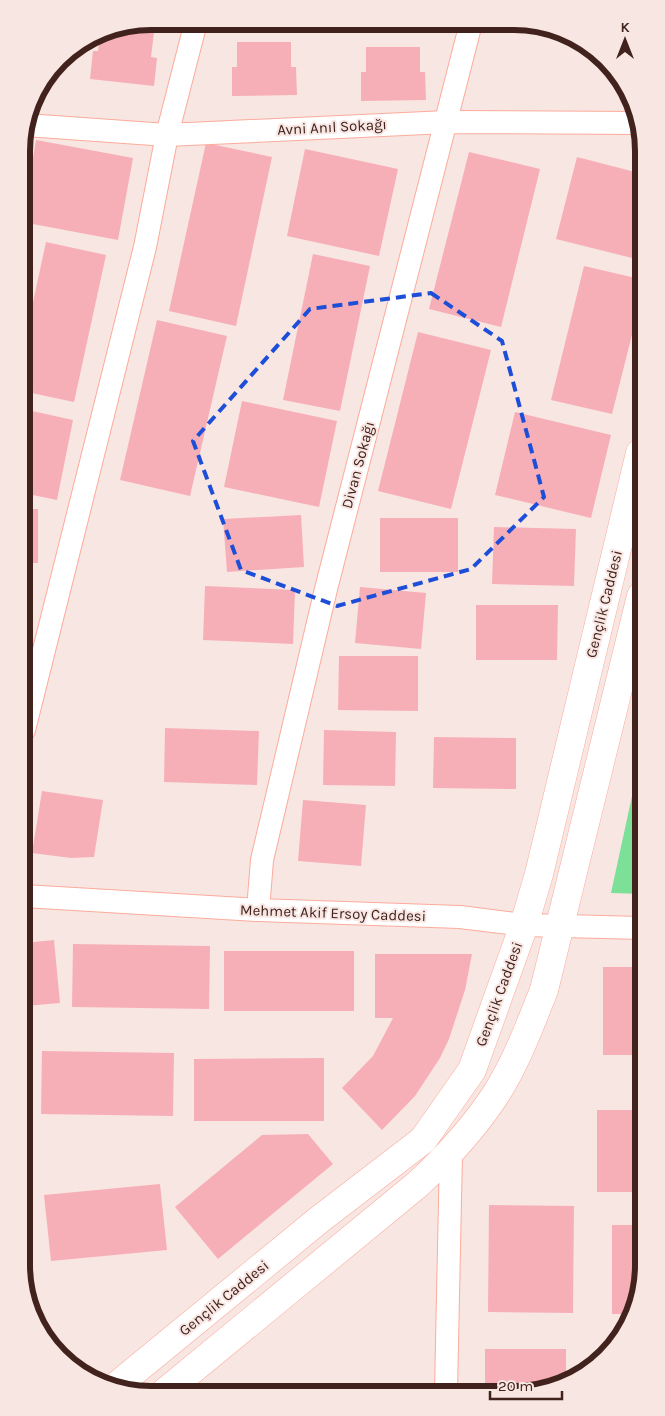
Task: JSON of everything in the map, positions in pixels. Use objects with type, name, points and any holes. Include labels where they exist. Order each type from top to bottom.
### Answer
[{"type":"street","points":[[30,706],[145,247],[167,135],[194,30]]},
{"type":"street","name":"Divan Sokağı","points":[[258,910],[262,860],[326,590],[469,30]]},
{"type":"street","name":"Avni Anıl Sokağı","points":[[33,125],[167,135],[447,122],[632,123]]},
{"type":"street","name":"Gençlik Caddesi","points":[[121,1383],[320,1219],[423,1140],[472,1070],[524,926],[542,864],[635,474]]},
{"type":"street","points":[[172,1386],[418,1184],[451,1153],[496,1094],[526,1035],[544,990],[635,620]]},
{"type":"street","name":"Mehmet Akif Ersoy Caddesi","points":[[30,896],[258,910],[460,918],[524,926],[635,928]]},
{"type":"street","points":[[446,1386],[451,1153]]},
{"type":"highlighted area","points":[[431,293],[502,341],[544,497],[471,569],[337,606],[241,570],[193,441],[310,309]]},
{"type":"green space","points":[[635,782],[635,894],[611,893]]},
{"type":"building","points":[[135,31],[154,32],[151,57],[157,58],[154,86],[90,79],[93,51],[98,51],[99,41],[112,36]]},
{"type":"building","points":[[237,42],[291,42],[291,67],[296,67],[297,95],[232,96],[232,67],[237,67]]},
{"type":"building","points":[[366,47],[420,47],[420,72],[425,72],[426,100],[361,101],[361,72],[366,72]]},
{"type":"building","points":[[36,140],[133,158],[118,240],[30,224],[30,175]]},
{"type":"building","points":[[206,143],[272,157],[236,326],[169,311]]},
{"type":"building","points":[[305,149],[398,169],[379,256],[287,236]]},
{"type":"building","points":[[469,152],[540,169],[501,327],[429,309]]},
{"type":"building","points":[[577,157],[635,172],[635,259],[556,239]]},
{"type":"building","points":[[46,242],[106,255],[74,402],[30,393],[30,316]]},
{"type":"building","points":[[313,254],[370,266],[340,411],[283,400]]},
{"type":"building","points":[[584,266],[635,278],[635,323],[612,414],[551,400]]},
{"type":"building","points":[[157,320],[227,336],[190,496],[120,480]]},
{"type":"building","points":[[418,332],[491,350],[451,509],[378,491]]},
{"type":"building","points":[[242,401],[337,421],[319,507],[224,487]]},
{"type":"building","points":[[30,411],[73,420],[57,500],[30,494]]},
{"type":"building","points":[[515,412],[611,435],[591,518],[495,495]]},
{"type":"building","points":[[30,509],[38,509],[38,563],[30,563]]},
{"type":"building","points":[[301,515],[304,567],[227,572],[223,519]]},
{"type":"building","points":[[380,518],[458,518],[458,572],[380,572]]},
{"type":"building","points":[[494,527],[576,529],[574,586],[492,584]]},
{"type":"building","points":[[205,586],[295,590],[293,644],[203,640]]},
{"type":"building","points":[[360,587],[426,593],[421,649],[355,643]]},
{"type":"building","points":[[476,605],[558,605],[557,660],[476,660]]},
{"type":"building","points":[[339,656],[418,656],[418,711],[338,710]]},
{"type":"building","points":[[165,728],[259,731],[257,785],[164,782]]},
{"type":"building","points":[[324,730],[396,732],[395,786],[323,785]]},
{"type":"building","points":[[434,737],[516,738],[516,789],[433,788]]},
{"type":"building","points":[[42,791],[103,800],[94,857],[71,858],[32,853]]},
{"type":"building","points":[[303,800],[366,805],[361,866],[298,861]]},
{"type":"building","points":[[54,940],[60,1003],[30,1006],[30,942]]},
{"type":"building","points":[[73,944],[210,946],[209,1009],[72,1007]]},
{"type":"building","points":[[224,951],[354,951],[354,1011],[224,1011]]},
{"type":"building","points":[[375,954],[472,954],[465,990],[449,1039],[440,1058],[415,1096],[382,1130],[342,1088],[373,1056],[393,1018],[375,1018]]},
{"type":"building","points":[[603,967],[635,967],[635,1055],[603,1055]]},
{"type":"building","points":[[42,1051],[174,1053],[173,1116],[41,1114]]},
{"type":"building","points":[[324,1058],[324,1121],[194,1121],[194,1059]]},
{"type":"building","points":[[597,1110],[635,1110],[635,1192],[597,1192]]},
{"type":"building","points":[[308,1134],[333,1164],[218,1259],[175,1207],[262,1135]]},
{"type":"building","points":[[160,1184],[167,1250],[51,1261],[44,1195]]},
{"type":"building","points":[[489,1205],[574,1206],[573,1313],[488,1312]]},
{"type":"building","points":[[612,1225],[635,1225],[633,1289],[625,1314],[612,1314]]},
{"type":"building","points":[[30,1242],[33,1273],[30,1273]]},
{"type":"building","points":[[485,1349],[566,1349],[566,1375],[530,1385],[485,1386]]}]
